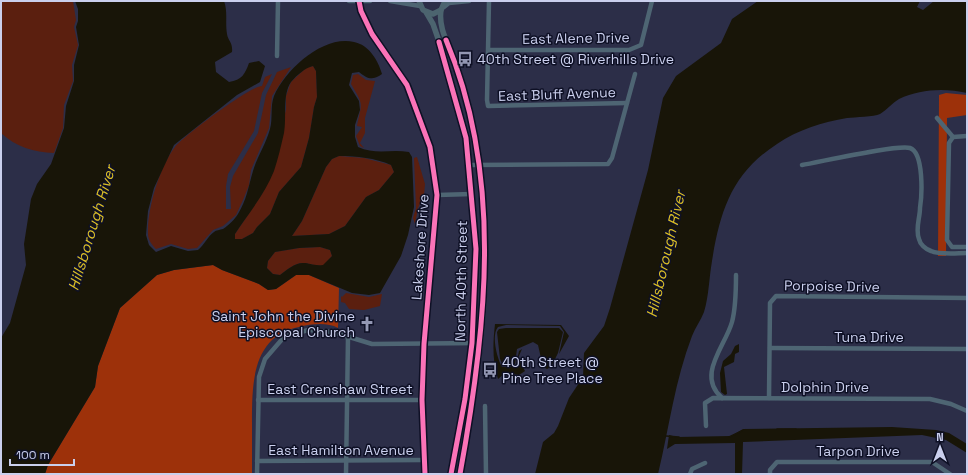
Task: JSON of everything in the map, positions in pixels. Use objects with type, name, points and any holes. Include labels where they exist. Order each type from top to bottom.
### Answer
[{"type":"main road","name":"North 40th Street","points":[[420,3],[433,24],[461,116],[469,165],[476,249],[472,343],[465,399],[451,474]]},
{"type":"main road","name":"North 40th Street","points":[[444,6],[440,25],[456,64],[467,99],[478,165],[485,250],[480,343],[474,398],[460,474]]},
{"type":"main road","points":[[426,12],[433,14],[444,6]]},
{"type":"main road","points":[[476,249],[485,250]]},
{"type":"street","points":[[277,56],[278,1]]},
{"type":"street","points":[[349,1],[370,1]]},
{"type":"street","name":"Lakeshore Drive","points":[[358,1],[360,11],[372,34],[407,85],[430,147],[437,194],[424,344],[422,400],[425,474]]},
{"type":"street","points":[[390,1],[420,3]]},
{"type":"street","points":[[444,6],[449,3],[469,1]]},
{"type":"street","points":[[489,1],[489,50]]},
{"type":"street","name":"East Alene Drive","points":[[489,50],[629,50],[637,48],[641,45],[652,1]]},
{"type":"street","name":"East Bluff Avenue","points":[[489,50],[488,106],[627,103]]},
{"type":"street","points":[[469,165],[608,164],[612,158],[635,74]]},
{"type":"street","points":[[937,118],[953,137]]},
{"type":"street","points":[[953,137],[967,136]]},
{"type":"street","points":[[953,137],[949,143],[947,240],[952,247],[967,247]]},
{"type":"street","points":[[802,165],[876,151],[910,148],[917,153],[920,161],[921,208],[918,231],[920,243],[924,248],[932,252],[967,253]]},
{"type":"street","points":[[437,194],[472,194]]},
{"type":"street","points":[[722,398],[712,387],[711,379],[717,354],[728,334],[733,320],[736,275]]},
{"type":"street","name":"Porpoise Drive","points":[[769,398],[770,303],[776,296],[967,298]]},
{"type":"street","points":[[257,474],[259,377],[265,359],[284,337],[308,330],[333,332],[372,344],[480,343]]},
{"type":"street","points":[[346,474],[348,337]]},
{"type":"street","name":"Tuna Drive","points":[[770,348],[967,349]]},
{"type":"street","name":"Dolphin Drive","points":[[706,426],[705,403],[708,400],[722,398],[930,399],[951,404],[967,411]]},
{"type":"street","name":"East Crenshaw Street","points":[[258,400],[422,400]]},
{"type":"street","points":[[485,406],[486,474]]},
{"type":"street","name":"East Hamilton Avenue","points":[[257,461],[424,460]]},
{"type":"street","name":"Tarpon Drive","points":[[770,474],[770,470],[777,462],[932,462],[950,474]]},
{"type":"street","points":[[690,474],[692,469],[705,464]]},
{"type":"shaded area","points":[[1,1],[73,1],[76,20],[74,27],[78,45],[72,65],[73,81],[64,105],[63,128],[54,153],[26,148],[13,142],[1,133]]},
{"type":"shaded area","points":[[313,66],[316,71],[317,97],[309,138],[301,167],[279,192],[270,214],[253,233],[242,239],[235,239],[235,234],[262,194],[273,172],[286,109],[286,96],[291,82],[306,68]]},
{"type":"shaded area","points":[[291,67],[272,96],[269,128],[251,170],[249,185],[236,215],[223,226],[213,230],[197,248],[188,249],[171,244],[156,249],[150,242],[148,236],[148,224],[152,200],[169,155],[181,141],[203,123],[232,102],[255,88],[262,86],[265,77],[272,74],[262,93],[254,131],[228,174],[226,186],[226,209],[231,209],[230,187],[233,176],[258,133],[266,95],[277,72]]},
{"type":"shaded area","points":[[358,74],[366,80],[375,81],[365,118],[365,133],[360,143],[364,148],[360,146],[356,136],[362,127],[357,126],[361,104],[351,84],[353,75]]},
{"type":"shaded area","points":[[946,93],[967,95],[967,115],[947,118],[946,256],[938,256],[939,95]]},
{"type":"shaded area","points":[[339,156],[364,158],[391,165],[394,172],[379,190],[366,197],[345,226],[329,234],[292,236],[302,221],[326,167],[332,159]]},
{"type":"shaded area","points":[[417,157],[425,184],[424,195],[418,208],[415,224],[413,218],[416,208],[414,158]]},
{"type":"shaded area","points":[[320,247],[330,250],[332,256],[323,266],[300,263],[291,267],[280,275],[273,274],[267,268],[268,261],[275,252],[299,248]]},
{"type":"shaded area","points":[[213,265],[259,284],[268,290],[276,289],[296,275],[309,275],[339,288],[338,328],[324,324],[299,327],[283,332],[272,340],[263,351],[254,378],[252,407],[252,474],[45,474],[48,465],[95,387],[98,366],[120,308],[157,275],[174,270]]},
{"type":"shaded area","points":[[346,293],[369,297],[382,294],[380,306],[364,310],[349,309],[345,303],[341,302],[341,296],[342,297]]},
{"type":"water","name":"Hillsborough River","points":[[75,1],[224,1],[226,9],[227,34],[232,46],[232,52],[215,62],[216,72],[229,82],[240,78],[249,63],[259,61],[265,66],[260,82],[237,95],[174,145],[154,188],[148,211],[146,235],[149,245],[156,252],[171,246],[188,251],[198,250],[212,234],[223,229],[233,220],[238,214],[243,203],[255,166],[268,135],[271,125],[273,100],[280,86],[296,65],[307,56],[318,49],[342,41],[354,42],[364,46],[372,54],[382,74],[375,78],[370,78],[359,72],[352,73],[349,85],[359,101],[360,110],[355,125],[355,137],[358,147],[371,151],[409,152],[412,157],[414,207],[408,235],[401,256],[380,293],[369,295],[352,293],[309,275],[296,275],[276,289],[268,290],[259,284],[213,265],[174,270],[157,275],[120,308],[98,366],[95,387],[48,465],[45,474],[1,474],[1,338],[10,323],[26,265],[24,244],[31,199],[37,184],[51,164],[64,128],[66,106],[74,81],[74,65],[79,45],[76,27],[78,21],[78,9]],"holes":[[[313,66],[316,71],[317,97],[309,138],[301,167],[279,192],[270,214],[253,233],[242,239],[235,239],[235,234],[261,196],[274,171],[284,133],[288,87],[298,74]],[[339,156],[372,159],[391,165],[394,172],[379,190],[366,197],[345,226],[329,234],[292,236],[302,221],[326,167],[332,159]],[[320,247],[330,250],[332,256],[323,265],[300,263],[291,267],[280,275],[273,274],[267,268],[268,261],[275,252],[299,248]]]},
{"type":"water","name":"Hillsborough River","points":[[758,1],[920,1],[917,7],[923,10],[934,1],[967,1],[967,93],[950,90],[933,90],[915,93],[899,99],[880,114],[847,118],[820,124],[802,131],[785,139],[762,155],[749,167],[739,181],[724,210],[715,243],[706,306],[692,336],[681,370],[658,474],[535,474],[543,442],[554,433],[569,398],[583,377],[584,353],[604,326],[648,170],[663,98],[676,76],[721,43],[732,19]]},
{"type":"water","points":[[495,324],[561,325],[569,336],[559,354],[564,332],[560,326],[506,325],[498,327],[495,335],[495,341],[498,358],[502,367],[511,367],[516,365],[519,351],[522,349],[518,358],[525,371],[519,375],[505,373],[498,379],[494,352]]},
{"type":"water","points":[[559,328],[563,332],[558,353],[551,367],[547,369],[543,367],[538,345],[533,342],[517,349],[515,364],[503,365],[500,359],[497,332],[499,329]]},
{"type":"water","points":[[739,344],[739,352],[735,354],[734,362],[724,367],[727,394],[725,395],[721,392],[720,373],[723,361],[731,354],[735,346]]},
{"type":"water","points":[[892,427],[936,430],[949,433],[967,444],[967,453],[946,440],[922,435],[743,442],[742,474],[735,474],[735,443],[675,444],[667,449],[669,435],[677,437],[731,436],[743,429]]},
{"type":"waterway","points":[[777,429],[796,429]]},
{"type":"waterway","points":[[729,437],[742,431]]},
{"type":"waterway","points":[[666,436],[679,437]]},
{"type":"cycle path","points":[[359,1],[361,11],[372,34],[407,85],[430,147],[437,195],[424,344],[422,400],[425,474]]},
{"type":"cycle path","points":[[446,40],[464,92],[476,146],[483,200],[484,255],[482,310],[477,366],[460,474]]},
{"type":"cycle path","points":[[439,42],[466,138],[476,249],[472,343],[465,399],[451,474]]},
{"type":"place","name":"40th Street @ Riverhills Drive","points":[[465,59]]},
{"type":"place","name":"Saint John the Divine Episcopal Church","points":[[367,324]]},
{"type":"place","name":"40th Street @ Pine Tree Place","points":[[490,370]]}]
